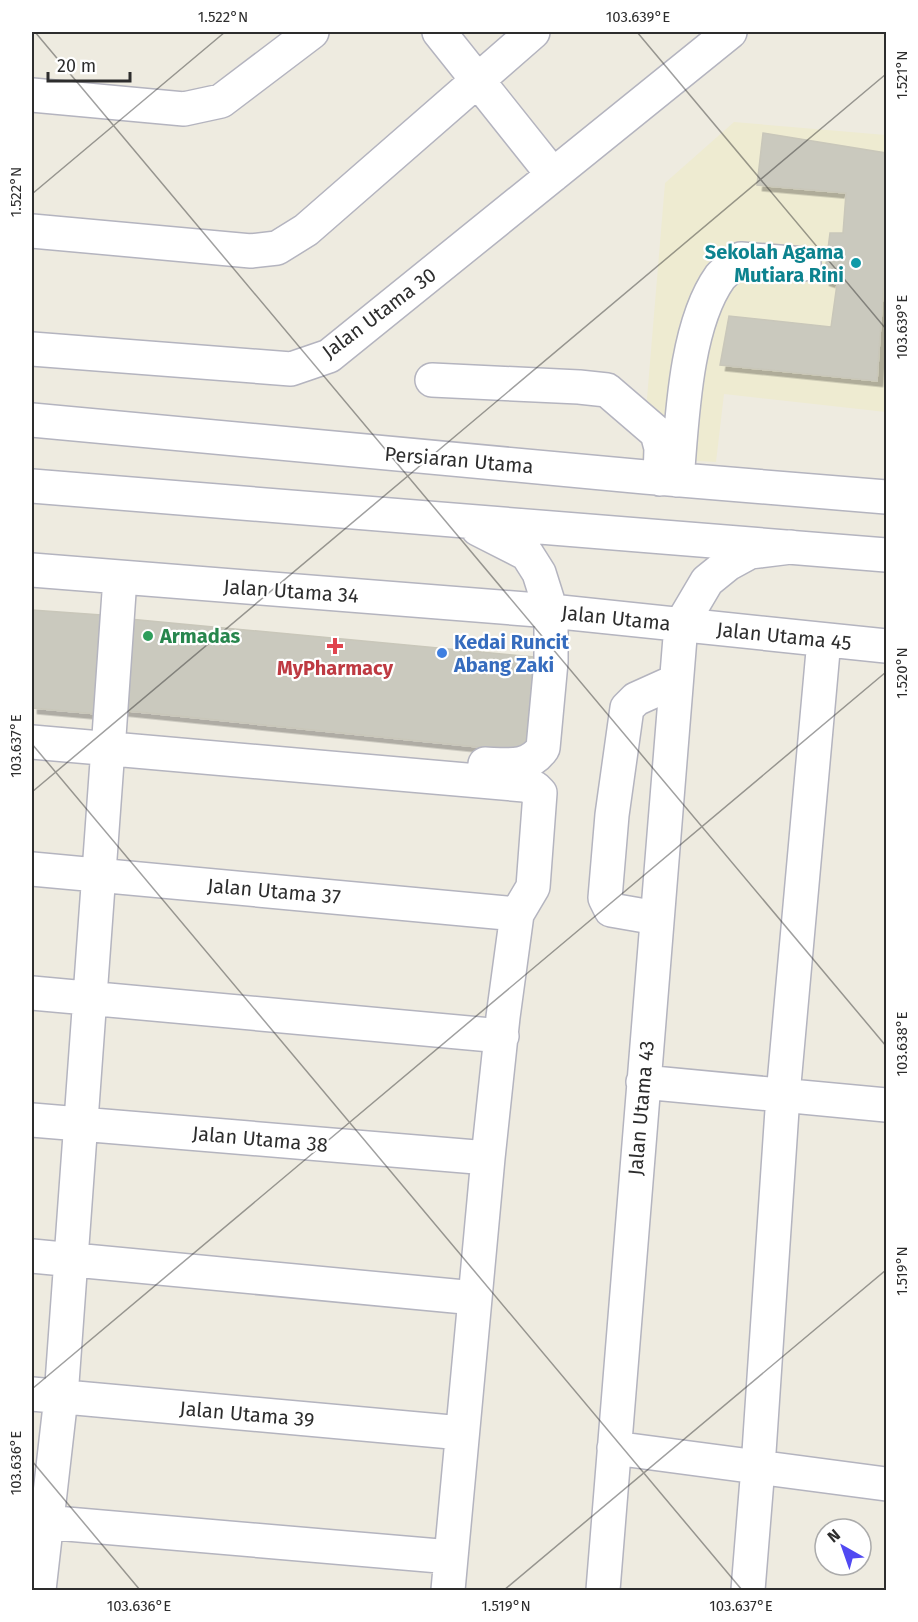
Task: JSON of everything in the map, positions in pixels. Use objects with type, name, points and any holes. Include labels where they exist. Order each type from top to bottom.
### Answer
[{"type":"street","points":[[32,94],[184,109],[221,101],[312,32]]},
{"type":"street","points":[[439,32],[553,175]]},
{"type":"street","points":[[32,231],[251,251],[277,248],[306,230],[533,32]]},
{"type":"street","name":"Jalan Utama 30","points":[[32,349],[291,369],[329,356],[730,32]]},
{"type":"street","points":[[668,479],[698,324],[708,298],[722,275],[741,259],[804,264]]},
{"type":"street","points":[[432,380],[607,390],[657,433],[668,479]]},
{"type":"street","name":"Persiaran Utama","points":[[32,420],[886,497]]},
{"type":"street","points":[[32,486],[886,555]]},
{"type":"street","points":[[32,742],[108,742],[511,766],[526,764],[536,758],[543,748],[551,662],[551,612],[539,573],[527,554],[460,521]]},
{"type":"street","points":[[681,625],[707,581],[728,564],[750,552],[791,547]]},
{"type":"street","name":"Jalan Utama 34","points":[[32,570],[551,612]]},
{"type":"street","points":[[39,1590],[39,1521],[46,1395],[70,1260],[120,578]]},
{"type":"street","name":"Jalan Utama","points":[[551,612],[681,625]]},
{"type":"street","name":"Jalan Utama 45","points":[[681,625],[886,646]]},
{"type":"street","name":"Jalan Utama 43","points":[[603,1590],[681,625]]},
{"type":"street","points":[[748,1590],[783,1095],[824,640]]},
{"type":"street","points":[[657,918],[611,910],[605,898],[612,815],[627,708],[636,699],[676,681]]},
{"type":"street","points":[[32,729],[108,742],[525,785],[535,788],[540,793],[533,887],[517,914],[502,1036],[488,1158],[448,1590]]},
{"type":"street","name":"Jalan Utama 37","points":[[32,869],[517,914]]},
{"type":"street","points":[[32,993],[502,1036]]},
{"type":"street","points":[[643,1082],[886,1105]]},
{"type":"street","name":"Jalan Utama 38","points":[[32,1120],[488,1158]]},
{"type":"street","points":[[32,1256],[475,1298]]},
{"type":"street","name":"Jalan Utama 39","points":[[46,1395],[462,1433]]},
{"type":"street","points":[[614,1448],[886,1484]]},
{"type":"street","points":[[39,1521],[451,1557]]},
{"type":"shaded area","points":[[734,122],[886,135],[886,412],[724,394],[716,462],[642,458],[665,183]]},
{"type":"building","name":"Sekolah Agama Mutiara Rini","points":[[763,133],[886,153],[886,246],[877,381],[720,365],[729,316],[831,327],[837,284],[824,280],[830,233],[843,233],[846,193],[757,185]]},
{"type":"building","points":[[32,610],[101,615],[97,714],[32,708]]},
{"type":"building","points":[[129,619],[534,657],[527,752],[119,710]]},
{"type":"place","name":"Sekolah Agama Mutiara Rini","points":[[856,263]]},
{"type":"place","name":"Armadas","points":[[148,636]]},
{"type":"place","name":"MyPharmacy","points":[[335,646]]},
{"type":"place","name":"Kedai Runcit Abang Zaki","points":[[442,653]]}]
